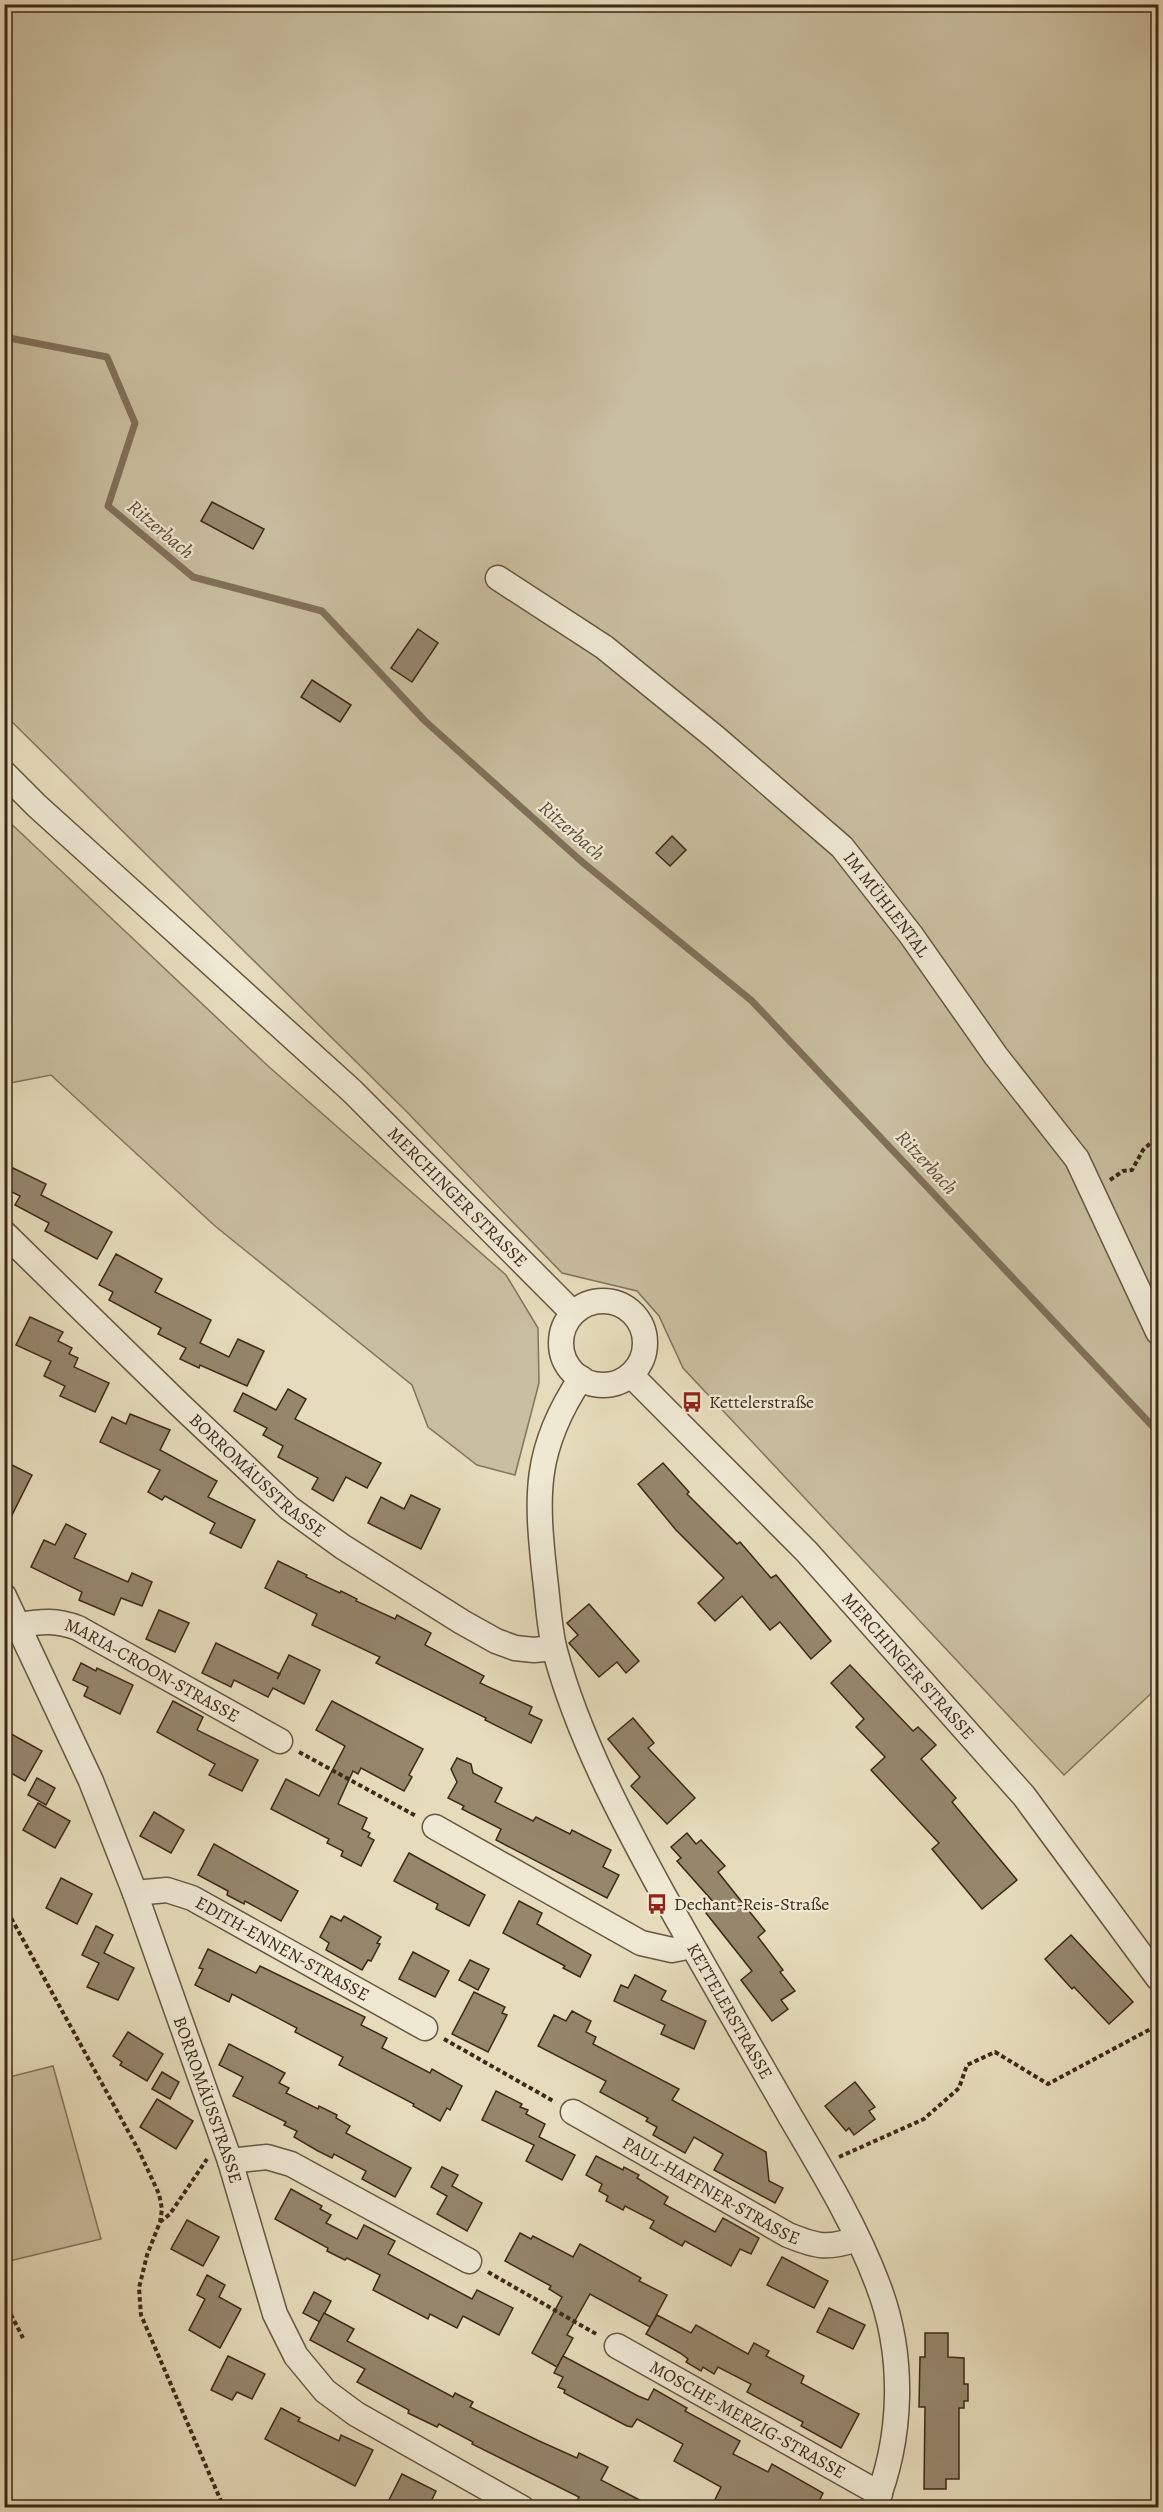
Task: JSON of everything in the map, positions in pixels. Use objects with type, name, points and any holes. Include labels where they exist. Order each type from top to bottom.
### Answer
[{"type":"street","name":"IM MÜHLENTAL","points":[[498,578],[604,647],[716,738],[842,847],[911,935],[996,1056],[1077,1159],[1158,1332]]},
{"type":"street","name":"MERCHINGER STRASSE","points":[[4,773],[37,806],[341,1082],[573,1313]]},
{"type":"street","name":"BORROMÄUSSTRASSE","points":[[4,1233],[180,1406],[289,1508],[344,1547],[496,1641],[515,1648],[534,1650],[554,1648]]},
{"type":"street","points":[[597,1301],[611,1301],[624,1305],[634,1314],[642,1325],[645,1352],[640,1365],[631,1375],[619,1382],[606,1385],[593,1384],[580,1378],[571,1370],[564,1359],[561,1335],[573,1313],[584,1305],[597,1301]]},
{"type":"street","name":"MERCHINGER STRASSE","points":[[631,1375],[807,1552],[1024,1796],[1158,1978]]},
{"type":"street","name":"KETTELERSTRASSE","points":[[580,1378],[557,1417],[545,1452],[540,1478],[538,1518],[554,1648],[570,1697],[602,1779],[692,1946],[819,2166],[879,2286],[896,2367],[896,2421],[890,2458],[877,2501]]},
{"type":"street","name":"BORROMÄUSSTRASSE","points":[[4,1596],[20,1625],[91,1781],[135,1893],[227,2153],[275,2314],[296,2356],[325,2391],[356,2414],[522,2508]]},
{"type":"street","name":"MARIA-CROON-STRASSE","points":[[20,1625],[41,1621],[60,1621],[78,1628],[280,1741]]},
{"type":"street","points":[[435,1827],[641,1943],[672,1950],[692,1946]]},
{"type":"street","name":"EDITH-ENNEN-STRASSE","points":[[135,1893],[167,1890],[192,1898],[425,2028]]},
{"type":"street","name":"PAUL-HAFFNER-STRASSE","points":[[573,2112],[788,2235],[811,2244],[834,2247],[857,2239]]},
{"type":"street","points":[[227,2153],[267,2157],[291,2164],[469,2260]]},
{"type":"street","name":"MOSCHE-MERZIG-STRASSE","points":[[617,2346],[877,2501]]},
{"type":"path","points":[[1093,1194],[1123,1171],[1132,1170],[1143,1150],[1158,1136]]},
{"type":"path","points":[[280,1741],[435,1827]]},
{"type":"path","points":[[4,1905],[139,2151],[159,2194],[162,2209],[160,2222],[147,2255],[139,2288],[141,2315],[224,2508]]},
{"type":"path","points":[[819,2166],[924,2119],[959,2088],[967,2065],[995,2052],[1047,2084],[1158,2025]]},
{"type":"path","points":[[425,2028],[573,2112]]},
{"type":"path","points":[[160,2222],[170,2214],[208,2158],[227,2153]]},
{"type":"path","points":[[469,2260],[617,2346]]},
{"type":"path","points":[[4,2301],[23,2338]]},
{"type":"shaded area","points":[[4,5],[1158,5],[1158,1687],[1064,1775],[683,1368],[659,1316],[637,1291],[562,1273],[407,1112],[5,715]]},
{"type":"shaded area","points":[[5,818],[268,1066],[506,1275],[538,1328],[539,1383],[515,1475],[477,1465],[428,1427],[412,1385],[215,1226],[51,1075],[5,1084]]},
{"type":"shaded area","points":[[53,2066],[101,2239],[5,2262],[5,2078]]},
{"type":"building","points":[[212,502],[264,529],[253,549],[201,521]]},
{"type":"building","points":[[418,629],[438,643],[412,682],[391,668]]},
{"type":"building","points":[[312,680],[351,705],[340,722],[301,697]]},
{"type":"building","points":[[672,836],[686,850],[670,866],[656,853]]},
{"type":"building","points":[[13,1168],[46,1184],[41,1195],[112,1232],[97,1259],[45,1231],[49,1223],[15,1205],[20,1196],[4,1188]]},
{"type":"building","points":[[116,1254],[162,1279],[155,1292],[211,1320],[200,1343],[229,1357],[238,1339],[264,1351],[247,1386],[200,1365],[199,1368],[180,1359],[186,1348],[158,1334],[161,1328],[109,1300],[113,1292],[99,1285]]},
{"type":"building","points":[[30,1317],[63,1332],[58,1341],[72,1348],[69,1354],[78,1358],[74,1367],[109,1383],[95,1412],[60,1396],[65,1386],[44,1376],[51,1361],[16,1345]]},
{"type":"building","points":[[288,1389],[306,1399],[295,1419],[381,1463],[367,1488],[346,1477],[333,1501],[312,1489],[318,1478],[278,1457],[283,1446],[263,1435],[267,1428],[234,1411],[243,1393],[276,1410]]},
{"type":"building","points":[[130,1414],[170,1430],[160,1450],[217,1481],[208,1497],[255,1520],[241,1548],[210,1533],[215,1523],[165,1496],[162,1500],[148,1492],[160,1470],[100,1442],[112,1417],[126,1424]]},
{"type":"building","points":[[4,1461],[32,1475],[4,1531]]},
{"type":"building","points":[[663,1463],[689,1492],[687,1494],[737,1544],[740,1542],[771,1578],[776,1575],[831,1641],[811,1659],[780,1622],[770,1630],[742,1596],[715,1621],[698,1603],[724,1578],[676,1530],[638,1484]]},
{"type":"building","points":[[411,1495],[440,1509],[421,1549],[368,1523],[381,1497],[404,1509]]},
{"type":"building","points":[[66,1524],[86,1534],[74,1558],[128,1582],[132,1573],[152,1582],[142,1606],[121,1598],[114,1615],[79,1600],[82,1592],[31,1567],[44,1540],[55,1545]]},
{"type":"building","points":[[278,1561],[307,1575],[306,1577],[357,1599],[356,1601],[395,1619],[397,1615],[431,1633],[425,1645],[484,1676],[480,1683],[532,1707],[529,1714],[542,1720],[531,1743],[376,1663],[380,1657],[312,1625],[317,1614],[265,1588]]},
{"type":"building","points":[[589,1604],[639,1661],[626,1673],[617,1662],[599,1677],[569,1643],[578,1635],[567,1623]]},
{"type":"building","points":[[159,1610],[189,1623],[175,1652],[146,1639]]},
{"type":"building","points":[[216,1643],[280,1674],[289,1655],[320,1670],[304,1704],[273,1688],[268,1697],[234,1680],[231,1687],[202,1673]]},
{"type":"building","points":[[81,1663],[133,1685],[120,1714],[84,1696],[88,1687],[73,1680]]},
{"type":"building","points":[[850,1665],[913,1731],[918,1727],[936,1745],[921,1759],[956,1798],[952,1802],[1017,1880],[982,1909],[932,1849],[939,1843],[871,1770],[885,1757],[856,1727],[864,1719],[831,1683]]},
{"type":"building","points":[[173,1701],[203,1717],[197,1730],[258,1760],[242,1791],[209,1775],[215,1764],[157,1732]]},
{"type":"building","points":[[332,1701],[423,1749],[409,1775],[412,1777],[404,1791],[361,1768],[358,1774],[353,1771],[338,1804],[367,1818],[362,1829],[370,1833],[368,1837],[374,1840],[361,1866],[341,1856],[343,1851],[327,1843],[329,1839],[271,1809],[286,1779],[319,1796],[345,1746],[316,1730]]},
{"type":"building","points":[[633,1718],[654,1743],[648,1748],[695,1798],[667,1824],[631,1786],[640,1777],[608,1739]]},
{"type":"building","points":[[4,1730],[42,1751],[25,1781],[4,1769]]},
{"type":"building","points":[[457,1758],[471,1764],[473,1773],[502,1788],[495,1802],[533,1821],[536,1817],[570,1834],[572,1830],[611,1850],[603,1867],[619,1875],[607,1898],[496,1840],[501,1829],[462,1809],[464,1806],[448,1798],[457,1782],[451,1769]]},
{"type":"building","points":[[37,1778],[55,1788],[46,1805],[28,1795]]},
{"type":"building","points":[[38,1803],[70,1821],[55,1848],[23,1830]]},
{"type":"building","points":[[154,1812],[184,1830],[171,1853],[140,1836]]},
{"type":"building","points":[[687,1833],[696,1844],[701,1840],[725,1866],[718,1872],[765,1931],[758,1937],[783,1970],[780,1972],[795,1991],[781,2000],[788,2009],[772,2021],[741,1980],[752,1971],[706,1913],[716,1905],[677,1861],[681,1858],[671,1847]]},
{"type":"building","points":[[214,1844],[298,1891],[281,1921],[245,1901],[244,1904],[227,1895],[228,1891],[198,1875]]},
{"type":"building","points":[[409,1853],[485,1895],[469,1926],[436,1909],[438,1904],[394,1881]]},
{"type":"building","points":[[61,1878],[92,1894],[77,1924],[46,1908]]},
{"type":"building","points":[[519,1901],[542,1913],[537,1924],[591,1955],[580,1977],[563,1968],[565,1966],[503,1933]]},
{"type":"building","points":[[331,1916],[341,1921],[344,1916],[381,1937],[371,1961],[368,1960],[362,1970],[326,1950],[329,1943],[320,1937]]},
{"type":"building","points":[[96,1926],[113,1935],[104,1953],[134,1968],[118,2000],[87,1987],[99,1963],[82,1955]]},
{"type":"building","points":[[1071,1935],[1133,2002],[1109,2024],[1074,1987],[1072,1989],[1045,1959]]},
{"type":"building","points":[[208,1949],[256,1973],[260,1966],[365,2017],[361,2025],[387,2038],[382,2048],[430,2073],[432,2069],[462,2086],[450,2110],[447,2108],[440,2121],[413,2106],[414,2104],[339,2065],[343,2057],[295,2032],[297,2028],[232,1994],[229,2002],[195,1985],[203,1969],[199,1968]]},
{"type":"building","points":[[413,1952],[449,1971],[435,1997],[399,1979]]},
{"type":"building","points":[[470,1960],[489,1969],[478,1990],[459,1980]]},
{"type":"building","points":[[635,1975],[666,1991],[661,2000],[706,2021],[694,2049],[661,2034],[665,2025],[614,2001],[621,1985],[628,1988]]},
{"type":"building","points":[[474,1992],[505,2007],[502,2013],[507,2015],[488,2052],[452,2034]]},
{"type":"building","points":[[572,2011],[591,2021],[586,2032],[596,2037],[593,2044],[679,2089],[672,2100],[766,2152],[769,2181],[783,2188],[775,2203],[714,2170],[723,2154],[694,2137],[685,2153],[653,2135],[657,2127],[646,2121],[648,2118],[600,2092],[606,2081],[538,2046],[554,2015],[566,2021]]},
{"type":"building","points":[[128,2032],[163,2054],[147,2081],[120,2065],[122,2062],[113,2056]]},
{"type":"building","points":[[229,2044],[285,2073],[279,2083],[289,2088],[286,2093],[318,2109],[319,2106],[337,2115],[336,2118],[350,2126],[346,2133],[411,2168],[395,2197],[362,2179],[366,2171],[334,2154],[332,2158],[318,2151],[294,2137],[297,2131],[284,2125],[286,2122],[233,2096],[243,2077],[219,2065]]},
{"type":"building","points":[[162,2072],[179,2082],[170,2099],[152,2089]]},
{"type":"building","points":[[855,2082],[875,2107],[869,2111],[875,2119],[854,2135],[849,2128],[846,2131],[825,2106]]},
{"type":"building","points":[[496,2091],[522,2104],[520,2107],[528,2110],[526,2114],[545,2124],[539,2137],[575,2155],[562,2180],[526,2161],[534,2145],[482,2120]]},
{"type":"building","points":[[157,2099],[193,2121],[176,2149],[140,2127]]},
{"type":"building","points":[[596,2156],[623,2170],[624,2167],[639,2175],[637,2178],[668,2197],[664,2204],[715,2232],[723,2218],[759,2238],[751,2254],[740,2249],[731,2266],[685,2241],[682,2246],[650,2228],[654,2221],[625,2206],[623,2210],[606,2201],[608,2196],[599,2191],[602,2184],[586,2175]]},
{"type":"building","points":[[442,2167],[458,2175],[452,2186],[482,2203],[467,2231],[437,2214],[447,2196],[431,2187]]},
{"type":"building","points":[[291,2189],[322,2206],[320,2209],[331,2215],[326,2223],[357,2239],[364,2225],[395,2241],[388,2254],[472,2299],[477,2290],[513,2308],[499,2335],[463,2316],[457,2328],[430,2314],[428,2319],[373,2290],[380,2275],[347,2258],[345,2260],[327,2251],[328,2248],[275,2219]]},
{"type":"building","points":[[187,2220],[219,2237],[203,2266],[171,2249]]},
{"type":"building","points":[[520,2233],[531,2239],[533,2236],[573,2257],[580,2244],[641,2278],[639,2281],[667,2295],[650,2327],[590,2294],[567,2335],[573,2338],[557,2367],[532,2353],[562,2297],[549,2289],[551,2286],[505,2261]]},
{"type":"building","points":[[782,2257],[828,2281],[814,2308],[767,2285]]},
{"type":"building","points":[[207,2275],[225,2285],[219,2297],[241,2309],[220,2348],[189,2330],[205,2299],[197,2295]]},
{"type":"building","points":[[314,2292],[331,2301],[320,2322],[303,2313]]},
{"type":"building","points":[[829,2308],[865,2325],[853,2349],[817,2332]]},
{"type":"building","points":[[324,2313],[354,2329],[347,2341],[453,2397],[455,2393],[473,2402],[470,2407],[537,2440],[577,2458],[579,2453],[608,2467],[601,2480],[655,2508],[573,2508],[579,2497],[472,2444],[473,2442],[439,2424],[437,2427],[408,2413],[409,2410],[357,2382],[365,2369],[310,2340]]},
{"type":"building","points":[[657,2315],[691,2333],[696,2325],[748,2354],[754,2343],[769,2351],[766,2356],[804,2376],[801,2383],[859,2414],[841,2448],[801,2426],[803,2422],[747,2392],[751,2384],[718,2367],[714,2374],[703,2367],[701,2371],[686,2362],[688,2359],[680,2353],[646,2334]]},
{"type":"building","points":[[925,2333],[948,2333],[948,2357],[964,2358],[964,2384],[968,2384],[968,2401],[964,2401],[964,2408],[959,2408],[959,2479],[946,2479],[946,2489],[924,2489],[925,2407],[919,2407],[920,2357],[925,2357]]},
{"type":"building","points":[[228,2356],[265,2374],[252,2399],[237,2392],[232,2400],[211,2390]]},
{"type":"building","points":[[563,2356],[638,2396],[648,2400],[654,2389],[687,2408],[685,2411],[740,2441],[733,2454],[768,2472],[772,2464],[823,2493],[816,2508],[711,2508],[721,2487],[674,2461],[683,2444],[637,2419],[632,2427],[627,2426],[564,2393],[565,2390],[558,2387],[563,2377],[554,2373]]},
{"type":"building","points":[[281,2408],[300,2418],[298,2421],[339,2441],[341,2435],[373,2450],[355,2486],[265,2439]]},
{"type":"building","points":[[402,2474],[436,2491],[428,2508],[385,2508]]},
{"type":"waterway","name":"Ritzerbach","points":[[4,337],[107,357],[135,423],[108,506],[193,577],[322,611],[425,721],[581,861],[752,1001],[1158,1432]]},
{"type":"place","name":"Kettelerstraße","points":[[692,1402]]},
{"type":"place","name":"Dechant-Reis-Straße","points":[[657,1904]]}]
